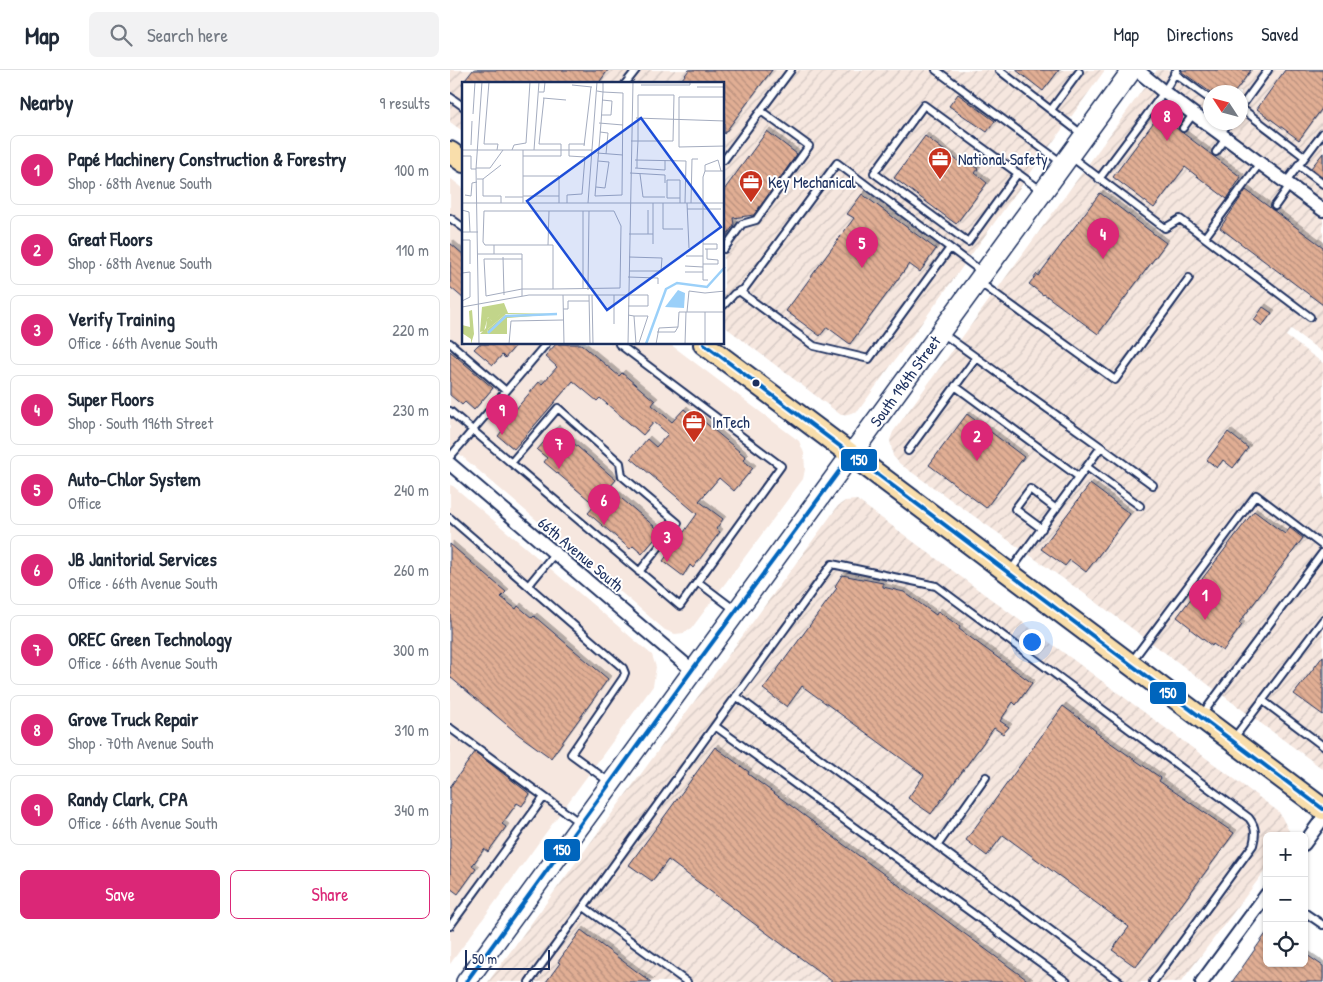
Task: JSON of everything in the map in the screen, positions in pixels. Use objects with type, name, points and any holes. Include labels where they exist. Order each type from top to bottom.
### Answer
[{"type":"main road","name":"South 196th Street","points":[[466,982],[580,823],[1132,70]]},
{"type":"main road","points":[[450,152],[462,161]]},
{"type":"main road","points":[[705,345],[1323,809]]},
{"type":"street","points":[[1137,70],[1194,113],[1225,131],[1260,163],[1323,210]]},
{"type":"street","name":"66th Avenue South","points":[[450,464],[692,670]]},
{"type":"street","points":[[1308,839],[1323,818]]},
{"type":"street","points":[[1202,982],[1263,899]]},
{"type":"lane","points":[[627,82],[636,70]]},
{"type":"lane","points":[[725,159],[791,70]]},
{"type":"lane","points":[[936,70],[1066,160],[1099,178],[1165,228],[1180,219],[1310,316]]},
{"type":"lane","points":[[999,70],[1084,136]]},
{"type":"lane","points":[[1248,97],[1268,70]]},
{"type":"lane","points":[[1051,110],[1079,72]]},
{"type":"lane","points":[[1099,178],[1164,92],[1176,72],[1203,94]]},
{"type":"lane","points":[[450,97],[462,106]]},
{"type":"lane","points":[[1018,173],[968,242],[874,173],[924,104],[1018,173],[1043,192]]},
{"type":"lane","points":[[725,248],[742,224],[756,220],[809,146],[760,111]]},
{"type":"lane","points":[[1183,128],[1194,113]]},
{"type":"lane","points":[[1248,114],[1305,157]]},
{"type":"lane","points":[[1216,152],[1225,131]]},
{"type":"lane","points":[[1275,206],[1298,165],[1323,132]]},
{"type":"lane","points":[[725,303],[729,298],[744,289],[837,163],[950,248],[981,277],[1115,380],[1189,278]]},
{"type":"lane","points":[[1205,237],[1260,163]]},
{"type":"lane","points":[[1298,165],[1323,184]]},
{"type":"lane","points":[[450,218],[462,227]]},
{"type":"lane","points":[[739,291],[814,346],[869,360],[950,248]]},
{"type":"lane","points":[[940,333],[1153,485]]},
{"type":"lane","points":[[450,343],[506,392]]},
{"type":"lane","points":[[450,457],[545,345]]},
{"type":"lane","points":[[450,411],[680,606],[781,466],[620,345]]},
{"type":"lane","points":[[908,451],[976,358]]},
{"type":"lane","points":[[955,386],[1079,477]]},
{"type":"lane","points":[[511,463],[558,408],[620,463],[622,476],[678,523],[640,572]]},
{"type":"lane","points":[[1009,574],[1102,447]]},
{"type":"lane","points":[[1087,467],[1140,506]]},
{"type":"lane","points":[[1042,528],[1015,509],[1030,489],[1056,509]]},
{"type":"lane","points":[[1129,664],[1256,495],[1323,546]]},
{"type":"lane","points":[[450,518],[623,668],[625,673],[623,678],[571,754],[610,782]]},
{"type":"lane","points":[[1200,717],[1323,552]]},
{"type":"lane","points":[[528,586],[555,553]]},
{"type":"lane","points":[[529,982],[832,564],[936,586],[1249,818],[1254,825],[1256,836],[1253,845],[1153,982]]},
{"type":"lane","points":[[698,582],[736,610]]},
{"type":"lane","points":[[1232,741],[1323,620]]},
{"type":"lane","points":[[736,696],[1120,982]]},
{"type":"lane","points":[[1262,700],[1323,746]]},
{"type":"lane","points":[[715,726],[1067,982]]},
{"type":"lane","points":[[450,728],[580,823]]},
{"type":"lane","points":[[937,846],[986,777]]},
{"type":"lane","points":[[450,926],[544,797]]},
{"type":"lane","points":[[584,907],[687,982]]},
{"type":"lane","points":[[1308,915],[1323,925]]},
{"type":"shaded area","points":[[450,70],[1105,70],[858,411],[841,415],[725,327],[725,82],[462,82],[462,131],[450,122]]},
{"type":"shaded area","points":[[1157,70],[1323,70],[1323,353],[1291,329],[1286,336],[1323,363],[1323,769],[1092,599],[900,464],[893,456],[890,440],[893,432]]},
{"type":"shaded area","points":[[450,178],[462,187],[462,345],[671,345],[799,441],[804,453],[805,469],[803,479],[691,629],[684,633],[675,634],[665,630],[450,446]]},
{"type":"shaded area","points":[[450,485],[652,655],[656,667],[653,686],[450,964]]},
{"type":"shaded area","points":[[857,500],[1279,812],[1289,832],[1263,832],[1263,873],[1181,982],[488,982],[838,506],[845,501]]},
{"type":"building","points":[[473,70],[608,70],[599,82],[464,82]]},
{"type":"building","points":[[689,70],[772,70],[725,133],[725,82],[680,82]]},
{"type":"building","points":[[1016,70],[1059,70],[1043,91]]},
{"type":"building","points":[[1182,70],[1251,70],[1240,85],[1203,85],[1203,87],[1182,72]]},
{"type":"building","points":[[1285,70],[1323,70],[1323,107],[1299,140],[1257,109]]},
{"type":"building","points":[[958,94],[995,121],[987,132],[949,106]]},
{"type":"building","points":[[1159,115],[1241,177],[1227,199],[1185,167],[1154,208],[1113,177]]},
{"type":"building","points":[[767,131],[797,154],[754,215],[733,218],[734,225],[725,238],[725,189]]},
{"type":"building","name":"National Safety","points":[[925,136],[962,164],[965,159],[978,169],[975,173],[987,183],[956,224],[894,178]]},
{"type":"building","points":[[1323,153],[1323,177],[1311,168]]},
{"type":"building","points":[[1246,190],[1323,247],[1323,305],[1220,228]]},
{"type":"building","points":[[1100,193],[1166,243],[1098,334],[1029,284],[1037,274],[1038,276]]},
{"type":"building","points":[[862,194],[936,249],[920,272],[909,264],[850,344],[827,327],[820,336],[786,311],[854,218],[847,214]]},
{"type":"building","points":[[450,243],[462,253],[462,297],[450,287]]},
{"type":"building","points":[[1263,307],[1272,313],[1262,326],[1254,320]]},
{"type":"building","points":[[478,345],[516,345],[505,358],[502,355],[493,365],[474,349]]},
{"type":"building","points":[[555,345],[582,345],[619,376],[622,373],[655,401],[652,405],[672,422],[684,409],[693,417],[695,414],[746,457],[743,460],[753,468],[734,491],[719,478],[699,501],[723,519],[716,529],[720,532],[693,568],[690,565],[683,576],[663,561],[697,514],[631,458],[647,439],[656,447],[668,434],[654,422],[643,435],[600,398],[597,401],[573,381],[514,449],[498,436],[506,426],[503,424],[539,382],[542,384],[557,367],[545,356]]},
{"type":"building","points":[[450,351],[493,388],[474,410],[465,402],[462,405],[450,395]]},
{"type":"building","points":[[967,414],[1024,457],[986,508],[929,465]]},
{"type":"building","points":[[556,428],[616,480],[609,488],[661,532],[642,554],[633,546],[630,549],[588,513],[595,505],[544,462],[547,458],[537,450]]},
{"type":"building","points":[[1228,432],[1248,448],[1233,468],[1223,460],[1217,468],[1207,460]]},
{"type":"building","points":[[1090,484],[1130,514],[1086,572],[1070,560],[1065,566],[1041,549]]},
{"type":"building","points":[[1254,511],[1285,534],[1290,528],[1303,538],[1239,623],[1242,625],[1223,651],[1213,644],[1212,646],[1177,617],[1204,581],[1202,579]]},
{"type":"building","points":[[450,544],[506,592],[501,597],[516,609],[518,606],[532,618],[534,616],[608,679],[551,758],[519,735],[450,677]]},
{"type":"building","points":[[842,575],[883,583],[883,587],[904,592],[936,615],[938,611],[960,627],[959,629],[1032,683],[1016,705],[1013,702],[1000,721],[1009,727],[1003,734],[994,728],[931,814],[908,798],[924,775],[802,686],[787,707],[763,689],[837,588],[835,586]]},
{"type":"building","points":[[1323,656],[1323,715],[1294,694]]},
{"type":"building","points":[[1063,706],[1095,732],[1161,778],[1159,781],[1234,833],[1136,967],[1112,950],[1129,927],[1003,835],[987,856],[966,840]]},
{"type":"building","points":[[715,747],[749,772],[748,774],[1030,982],[833,982],[668,860],[652,881],[629,865]]},
{"type":"building","points":[[475,752],[530,794],[522,806],[517,803],[502,824],[506,827],[488,852],[484,849],[472,866],[476,869],[458,894],[450,888],[450,787]]},
{"type":"building","points":[[581,930],[651,982],[546,982]]},
{"type":"building","points":[[1263,938],[1263,967],[1308,967],[1308,956],[1323,966],[1323,982],[1232,982]]},
{"type":"transit line","name":"150","points":[[705,345],[1323,809]]},
{"type":"transit line","name":"150","points":[[466,982],[692,670],[851,455]]},
{"type":"place","name":"Grove Truck Repair","points":[[1167,141]]},
{"type":"place","name":"National Safety","points":[[940,180]]},
{"type":"place","name":"Key Mechanical","points":[[751,203]]},
{"type":"place","name":"Super Floors","points":[[1103,259]]},
{"type":"place","name":"Auto-Chlor System","points":[[862,268]]},
{"type":"place","name":"Randy Clark, CPA","points":[[502,435]]},
{"type":"place","name":"InTech","points":[[694,443]]},
{"type":"place","name":"Great Floors","points":[[977,461]]},
{"type":"place","name":"OREC Green Technology","points":[[559,469]]},
{"type":"place","name":"JB Janitorial Services","points":[[604,525]]},
{"type":"place","name":"Verify Training","points":[[667,562]]},
{"type":"place","name":"Papé Machinery Construction & Forestry","points":[[1205,620]]}]
